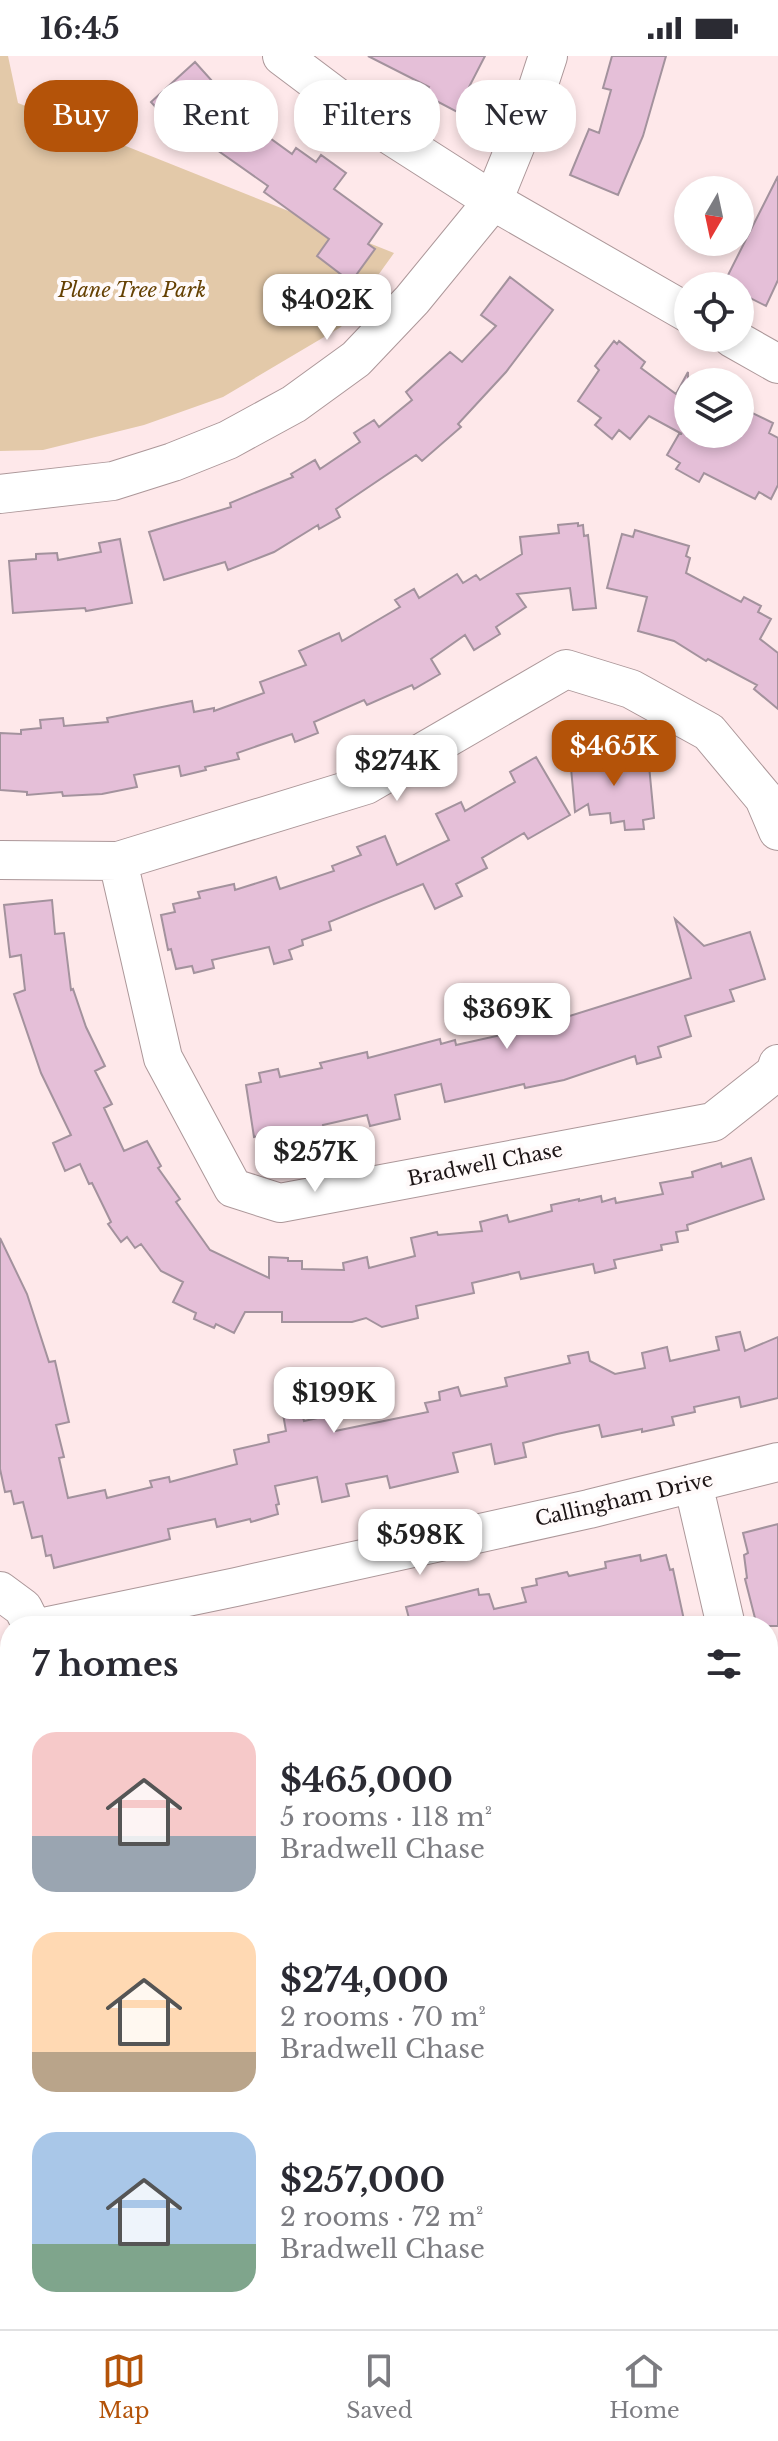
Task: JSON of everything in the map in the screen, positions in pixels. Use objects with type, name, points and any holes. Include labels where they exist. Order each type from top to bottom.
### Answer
[{"type":"street","points":[[282,56],[371,123],[493,201],[674,305]]},
{"type":"street","points":[[0,494],[113,481],[173,462],[228,440],[294,404],[366,349],[412,300],[493,201],[532,105],[548,56]]},
{"type":"street","points":[[754,350],[778,364]]},
{"type":"street","points":[[0,860],[118,861],[366,785],[566,669],[631,689],[709,732],[764,798],[778,831]]},
{"type":"street","name":"Bradwell Chase","points":[[118,861],[163,1058],[233,1188],[280,1203],[713,1122],[775,1073],[778,1064]]},
{"type":"street","name":"Callingham Drive","points":[[96,1616],[236,1587],[778,1462]]},
{"type":"street","points":[[693,1483],[724,1616]]},
{"type":"street","points":[[0,1591],[23,1608],[27,1616]]},
{"type":"green space","name":"Plane Tree Park","points":[[0,56],[8,56],[18,103],[24,105],[24,152],[138,151],[394,253],[341,327],[223,397],[144,425],[43,450],[0,451]]},
{"type":"building","points":[[368,56],[485,56],[473,80],[456,80],[456,111],[440,103],[440,80],[415,80]]},
{"type":"building","points":[[612,56],[666,56],[643,136],[618,195],[570,175],[589,129],[599,133],[611,90],[603,88]]},
{"type":"building","points":[[195,62],[211,80],[175,80]]},
{"type":"building","points":[[278,144],[292,154],[294,151],[302,152],[316,162],[321,155],[346,173],[334,189],[382,224],[368,244],[375,249],[351,282],[317,256],[329,239],[264,192],[268,186],[220,152],[278,152]]},
{"type":"building","points":[[778,176],[778,280],[766,306],[754,300],[754,272],[730,272],[738,256],[754,256],[754,224]]},
{"type":"building","points":[[510,277],[553,310],[506,372],[458,424],[461,427],[422,461],[416,455],[336,509],[340,517],[319,529],[318,525],[274,552],[228,570],[225,562],[164,580],[149,532],[231,507],[230,503],[293,477],[291,474],[315,460],[320,469],[360,442],[354,433],[374,420],[379,427],[412,400],[406,392],[450,352],[462,362],[496,326],[481,315]]},
{"type":"building","points":[[614,341],[617,344],[619,341],[645,362],[641,368],[674,393],[674,430],[649,416],[630,439],[619,430],[612,439],[595,425],[601,418],[578,401],[599,370],[595,366]]},
{"type":"building","points":[[754,414],[773,423],[769,433],[778,438],[778,485],[771,499],[759,492],[755,499],[704,473],[699,482],[676,469],[680,463],[667,455],[674,443],[674,448],[754,448]]},
{"type":"building","points":[[578,523],[578,526],[583,525],[584,536],[588,535],[596,608],[573,610],[570,588],[517,594],[526,607],[496,627],[500,634],[474,650],[465,635],[431,659],[440,674],[414,689],[412,685],[367,705],[364,700],[314,722],[318,733],[295,742],[292,734],[237,753],[239,759],[205,767],[206,770],[181,776],[179,766],[134,775],[137,787],[102,794],[63,796],[62,792],[27,795],[27,792],[0,790],[0,733],[21,734],[21,730],[41,728],[40,720],[63,718],[64,726],[108,722],[107,718],[192,701],[194,712],[214,708],[214,711],[264,693],[260,682],[306,665],[299,651],[339,633],[342,641],[400,607],[395,600],[414,589],[419,598],[457,574],[463,583],[476,575],[480,580],[522,554],[520,537],[559,533],[558,525]]},
{"type":"building","points":[[635,530],[689,546],[686,573],[741,602],[744,597],[761,606],[758,612],[771,619],[760,639],[778,653],[778,709],[754,689],[757,685],[708,659],[706,661],[674,641],[638,631],[647,597],[607,588],[622,534],[633,537]]},
{"type":"building","points":[[120,539],[132,603],[86,611],[85,608],[13,613],[9,561],[36,559],[36,554],[57,553],[58,560],[101,552],[99,543]]},
{"type":"building","points":[[610,753],[610,759],[648,755],[654,818],[643,820],[644,829],[625,830],[624,821],[611,823],[610,813],[590,815],[588,804],[575,812],[570,757]]},
{"type":"building","points":[[536,757],[570,815],[528,839],[524,833],[482,858],[487,868],[456,884],[462,896],[435,909],[423,884],[329,922],[331,930],[302,940],[303,945],[289,950],[292,959],[274,964],[269,947],[212,960],[214,968],[194,973],[192,966],[176,969],[171,949],[168,950],[161,915],[175,912],[173,904],[200,898],[198,892],[234,884],[235,890],[276,877],[280,889],[334,871],[332,866],[361,855],[357,847],[385,836],[397,865],[449,840],[436,814],[461,802],[465,811],[515,782],[510,772]]},
{"type":"building","points":[[52,900],[55,934],[64,933],[71,990],[105,1066],[95,1071],[112,1104],[104,1108],[124,1151],[147,1141],[161,1166],[158,1168],[180,1199],[176,1202],[210,1250],[269,1278],[269,1257],[302,1261],[302,1269],[344,1270],[343,1263],[367,1257],[369,1268],[415,1256],[411,1238],[437,1232],[438,1235],[482,1231],[480,1222],[507,1215],[509,1222],[552,1211],[551,1205],[579,1199],[601,1196],[602,1202],[615,1198],[616,1203],[663,1194],[660,1183],[693,1177],[692,1172],[721,1163],[722,1167],[751,1158],[764,1199],[687,1225],[688,1230],[676,1232],[678,1242],[661,1245],[662,1250],[614,1260],[616,1268],[595,1273],[593,1264],[521,1279],[519,1272],[472,1283],[474,1293],[416,1306],[418,1318],[382,1327],[366,1318],[352,1322],[282,1322],[282,1312],[245,1312],[234,1333],[216,1324],[214,1328],[194,1319],[196,1313],[173,1302],[183,1282],[161,1271],[141,1244],[135,1248],[127,1237],[121,1242],[108,1224],[111,1222],[80,1164],[65,1171],[53,1143],[71,1135],[41,1073],[14,994],[25,990],[21,955],[10,957],[4,905]]},
{"type":"building","points":[[675,919],[704,946],[750,932],[765,979],[730,990],[734,1001],[685,1016],[691,1036],[658,1047],[661,1057],[637,1064],[635,1056],[564,1080],[525,1088],[524,1084],[445,1102],[441,1084],[395,1095],[400,1119],[370,1126],[367,1115],[323,1125],[325,1134],[300,1140],[297,1128],[254,1137],[246,1085],[261,1082],[259,1073],[278,1069],[280,1077],[322,1068],[320,1063],[367,1052],[368,1058],[440,1039],[441,1044],[455,1040],[456,1045],[528,1029],[691,978]]},
{"type":"building","points":[[0,1238],[27,1294],[49,1362],[55,1361],[69,1422],[56,1425],[64,1457],[59,1458],[68,1498],[105,1490],[107,1498],[152,1487],[150,1481],[169,1477],[170,1482],[237,1464],[234,1450],[269,1442],[268,1435],[286,1431],[283,1414],[301,1410],[304,1421],[331,1415],[335,1431],[428,1412],[425,1403],[440,1400],[439,1392],[458,1387],[461,1396],[507,1386],[505,1378],[570,1363],[568,1356],[588,1352],[590,1361],[615,1374],[645,1368],[642,1353],[667,1347],[670,1361],[719,1350],[716,1337],[740,1332],[745,1351],[778,1337],[778,1398],[741,1407],[739,1397],[694,1407],[695,1412],[672,1417],[674,1425],[642,1432],[642,1429],[602,1437],[599,1425],[557,1434],[523,1443],[526,1457],[495,1464],[491,1444],[453,1453],[458,1472],[390,1488],[387,1476],[346,1484],[349,1496],[322,1502],[317,1477],[275,1486],[278,1514],[217,1527],[215,1519],[168,1529],[170,1539],[54,1568],[51,1555],[46,1556],[42,1536],[32,1538],[23,1502],[14,1504],[11,1491],[5,1492],[0,1469]]},
{"type":"building","points":[[778,1524],[778,1616],[754,1616],[745,1579],[744,1555],[748,1553],[743,1533]]},
{"type":"building","points":[[640,1555],[641,1561],[666,1555],[670,1570],[673,1569],[683,1616],[408,1616],[406,1607],[478,1589],[479,1595],[489,1594],[494,1609],[526,1602],[522,1588],[537,1585],[536,1579],[606,1568],[605,1562]]}]
